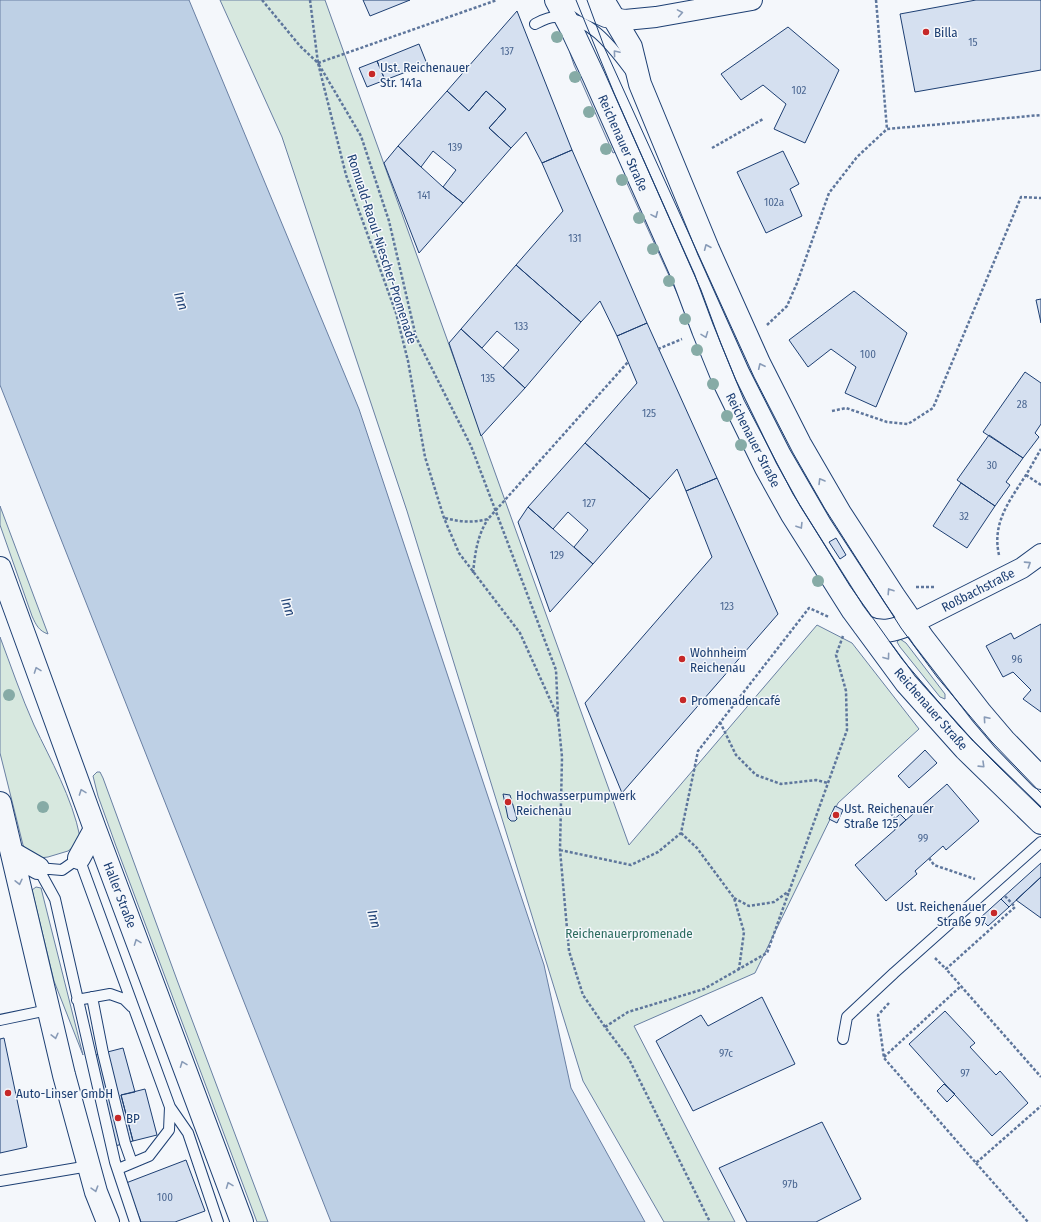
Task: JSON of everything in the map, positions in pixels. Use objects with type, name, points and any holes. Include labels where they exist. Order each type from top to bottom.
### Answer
[{"type":"street","points":[[603,0],[630,47],[640,84],[708,249],[778,402],[821,482],[884,582],[912,623],[968,698],[1004,740],[1041,778]]},
{"type":"street","points":[[566,6],[590,10],[606,17],[625,20],[752,0]]},
{"type":"street","name":"Reichenauer Straße","points":[[566,6],[594,77],[681,273],[725,384],[762,461],[810,544],[854,628],[902,678],[949,732],[1041,823]]},
{"type":"street","points":[[630,47],[638,31],[651,17]]},
{"type":"street","name":"Roßbachstraße","points":[[912,623],[1022,568],[1041,554]]},
{"type":"street","name":"Haller Straße","points":[[0,568],[238,1221]]},
{"type":"street","points":[[854,628],[871,629],[882,632],[912,623]]},
{"type":"street","points":[[0,803],[64,1076],[96,1192],[108,1222]]},
{"type":"street","points":[[79,858],[95,828]]},
{"type":"street","points":[[12,853],[38,868]]},
{"type":"lane","points":[[535,24],[555,17],[566,6],[580,22],[594,30],[612,48],[640,84]]},
{"type":"lane","points":[[843,1038],[847,1017],[1041,842]]},
{"type":"lane","points":[[38,868],[62,870],[79,858],[170,1107],[188,1133],[218,1222]]},
{"type":"lane","points":[[38,868],[55,899],[118,1169],[135,1222]]},
{"type":"lane","points":[[78,1000],[110,994],[124,999],[135,1010]]},
{"type":"lane","points":[[92,997],[103,1053],[125,1143],[132,1163]]},
{"type":"lane","points":[[0,1020],[48,1010]]},
{"type":"lane","points":[[118,1169],[149,1156],[170,1130],[170,1107]]},
{"type":"lane","points":[[0,1181],[89,1166]]},
{"type":"path","points":[[262,0],[300,46],[318,63],[361,136],[389,221],[416,337],[471,446],[556,670],[558,716]]},
{"type":"path","name":"Romuald-Raoul-Niescher-Promenade","points":[[310,0],[318,63],[346,175],[396,313],[408,361],[425,457],[444,518],[459,553],[473,574],[520,633],[558,716],[562,757],[560,850],[569,950],[583,995],[604,1027],[629,1059],[710,1222]]},
{"type":"path","points":[[318,63],[497,0]]},
{"type":"path","points":[[876,0],[887,129]]},
{"type":"path","points":[[766,326],[787,306],[797,283],[829,193],[857,157],[887,129],[1041,115]]},
{"type":"path","points":[[712,148],[763,119]]},
{"type":"path","points":[[832,411],[846,408],[887,422],[908,424],[933,408],[1021,197],[1041,198]]},
{"type":"path","points":[[658,348],[679,340]]},
{"type":"path","points":[[473,574],[478,541],[482,528],[488,519],[628,362]]},
{"type":"path","points":[[1001,560],[998,547],[998,527],[1004,509],[1041,449]]},
{"type":"path","points":[[1026,475],[1041,485]]},
{"type":"path","points":[[444,518],[467,522],[488,519]]},
{"type":"path","points":[[913,587],[938,587]]},
{"type":"path","points":[[560,850],[631,865],[658,852],[681,833],[698,751],[809,608],[834,619]]},
{"type":"path","points":[[604,1027],[628,1012],[704,989],[767,953],[847,730],[846,691],[836,655],[854,628]]},
{"type":"path","points":[[720,722],[736,755],[756,775],[781,784],[816,780],[828,782]]},
{"type":"path","points":[[890,813],[895,819]]},
{"type":"path","points":[[681,833],[697,848],[734,898],[744,932],[739,969]]},
{"type":"path","points":[[929,858],[934,865],[992,886],[1005,896],[1015,907],[946,969]]},
{"type":"path","points":[[734,898],[749,906],[774,902],[789,892]]},
{"type":"path","points":[[936,958],[1041,1077]]},
{"type":"path","points":[[884,1058],[961,986]]},
{"type":"path","points":[[892,999],[878,1015],[884,1058],[1028,1222]]},
{"type":"path","points":[[976,1163],[1041,1106]]},
{"type":"green space","name":"Reichenauerpromenade","points":[[220,0],[325,0],[629,845],[817,625],[852,643],[919,729],[838,803],[755,973],[634,1026],[735,1222],[664,1222],[583,1081],[407,511],[282,137]]},
{"type":"green space","points":[[0,506],[48,634],[38,627],[32,616],[0,525]]},
{"type":"green space","points":[[0,637],[29,714],[72,808],[80,837],[76,845],[68,851],[48,857],[40,858],[26,851],[23,845],[0,753]]},
{"type":"green space","points":[[900,639],[906,643],[945,694],[945,699],[940,697],[900,647],[897,642]]},
{"type":"green space","points":[[97,772],[100,772],[103,778],[268,1222],[257,1222],[98,796],[93,776]]},
{"type":"green space","points":[[36,887],[41,888],[83,1055],[54,981],[32,890]]},
{"type":"shaded area","points":[[571,48],[620,150],[613,153],[574,65],[570,53]]},
{"type":"shaded area","points":[[630,176],[693,313],[687,315],[625,179]]},
{"type":"water","name":"Inn","points":[[0,0],[189,0],[359,409],[544,965],[571,1088],[645,1222],[331,1222],[0,385]]},
{"type":"building","points":[[363,0],[410,0],[370,16]]},
{"type":"building","points":[[976,0],[1041,0],[1041,70],[915,92],[900,14]]},
{"type":"building","points":[[517,11],[572,150],[542,163],[526,132],[511,148],[489,128],[506,109],[486,91],[469,111],[447,91]]},
{"type":"building","points":[[788,27],[839,70],[805,143],[774,129],[786,104],[763,85],[741,100],[721,74]]},
{"type":"building","points":[[419,44],[427,64],[385,80],[377,61]]},
{"type":"building","name":"Ust. Reichenauer Str. 141a","points":[[377,61],[385,80],[367,87],[359,68]]},
{"type":"building","points":[[447,91],[469,111],[486,91],[506,109],[489,128],[511,148],[463,203],[443,187],[456,170],[433,151],[421,167],[398,146]]},
{"type":"building","points":[[398,146],[463,203],[419,253],[384,163]]},
{"type":"building","points":[[572,150],[647,323],[617,336],[600,301],[581,322],[516,265],[563,211],[542,163]]},
{"type":"building","points":[[783,151],[799,184],[790,189],[802,216],[766,233],[737,172]]},
{"type":"building","points":[[516,265],[581,322],[525,388],[503,368],[519,350],[497,331],[482,348],[461,329]]},
{"type":"building","points":[[854,291],[907,333],[876,407],[845,393],[856,367],[831,349],[808,367],[789,340]]},
{"type":"building","points":[[1041,299],[1041,323],[1036,300]]},
{"type":"building","points":[[647,323],[717,478],[686,491],[677,469],[650,499],[585,443],[637,383],[617,336]]},
{"type":"building","points":[[461,329],[525,388],[481,436],[449,343]]},
{"type":"building","points":[[1025,372],[1041,383],[1041,424],[1035,433],[1039,437],[1023,458],[983,432]]},
{"type":"building","points":[[989,435],[1023,458],[1006,482],[1010,485],[995,506],[957,480]]},
{"type":"building","points":[[585,443],[650,499],[593,564],[574,547],[588,530],[568,512],[553,529],[528,507]]},
{"type":"building","name":"Wohnheim Reichenau","points":[[717,478],[778,614],[622,793],[585,703],[712,557],[686,491]]},
{"type":"building","points":[[961,483],[995,506],[967,548],[933,526]]},
{"type":"building","points":[[528,507],[593,564],[550,612],[518,522]]},
{"type":"building","points":[[836,538],[846,555],[840,559],[829,542]]},
{"type":"building","points":[[1041,624],[1041,712],[1023,699],[1031,690],[1013,672],[1003,677],[986,646],[1011,633],[1014,639]]},
{"type":"building","points":[[925,750],[937,763],[909,788],[898,776]]},
{"type":"building","points":[[947,784],[979,821],[946,850],[943,846],[915,871],[917,874],[886,901],[855,865]]},
{"type":"building","name":"Hochwasserpumpwerk Reichenau","points":[[503,794],[510,795],[517,819],[515,821],[511,821],[508,818]]},
{"type":"building","name":"Ust. Reichenauer Straße 125","points":[[835,806],[843,810],[837,823],[829,819]]},
{"type":"building","points":[[900,814],[906,820],[895,830],[890,823]]},
{"type":"building","points":[[1041,863],[1041,877],[1009,907],[1001,899]]},
{"type":"building","points":[[1041,877],[1041,918],[1016,900]]},
{"type":"building","name":"Ust. Reichenauer Straße 97","points":[[1001,899],[1009,907],[988,926],[980,918]]},
{"type":"building","points":[[762,997],[795,1064],[693,1111],[656,1041],[701,1015],[708,1026]]},
{"type":"building","points":[[945,1011],[975,1043],[970,1047],[996,1075],[1000,1071],[1028,1103],[992,1136],[909,1044]]},
{"type":"building","name":"Auto-Linser GmbH","points":[[4,1038],[27,1147],[0,1153],[0,1039]]},
{"type":"building","name":"BP","points":[[123,1048],[135,1092],[121,1095],[133,1141],[115,1146],[92,1056]]},
{"type":"building","points":[[944,1084],[955,1094],[947,1102],[937,1091]]},
{"type":"building","points":[[145,1089],[157,1135],[133,1141],[121,1095]]},
{"type":"building","points":[[822,1122],[861,1199],[816,1222],[747,1222],[719,1168]]},
{"type":"building","points":[[186,1160],[205,1211],[175,1222],[141,1222],[126,1183]]},
{"type":"tram line","points":[[576,0],[614,93],[701,290],[744,400],[793,494],[850,586],[902,659],[960,727],[1041,808]]},
{"type":"tram line","points":[[587,0],[605,49],[754,377],[793,453],[825,509],[901,628],[937,677],[991,741],[1041,793]]},
{"type":"place","name":"Billa","points":[[926,32]]},
{"type":"place","name":"Ust. Reichenauer Str. 141a","points":[[372,74]]},
{"type":"place","name":"Wohnheim Reichenau","points":[[682,659]]},
{"type":"place","name":"Promenadencafé","points":[[683,700]]},
{"type":"place","name":"Hochwasserpumpwerk Reichenau","points":[[508,802]]},
{"type":"place","name":"Ust. Reichenauer Straße 125","points":[[836,815]]},
{"type":"place","name":"Ust. Reichenauer Straße 97","points":[[994,913]]},
{"type":"place","name":"Auto-Linser GmbH","points":[[8,1093]]},
{"type":"place","name":"BP","points":[[118,1118]]}]
